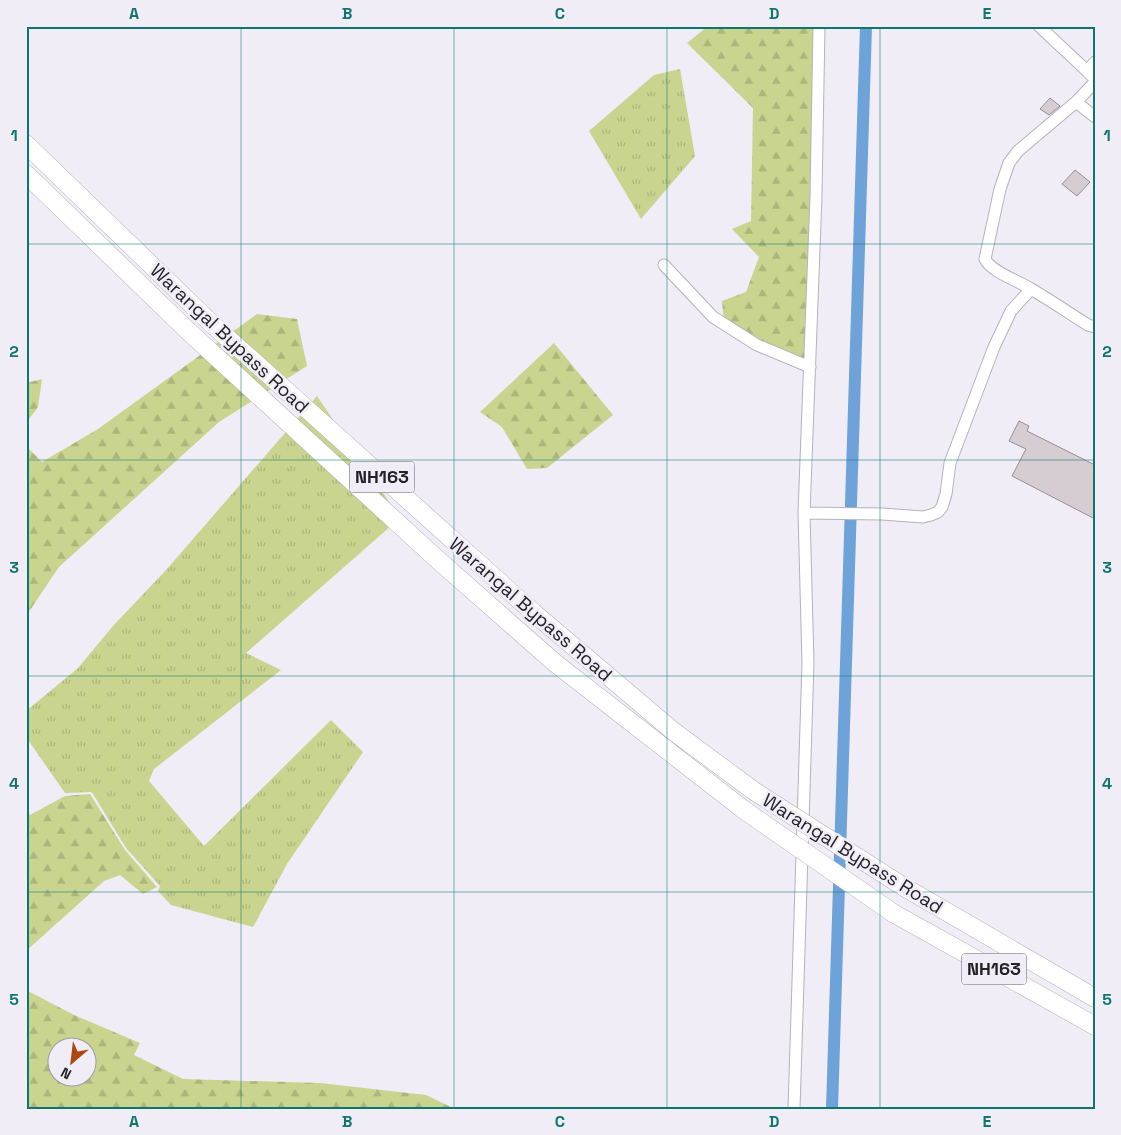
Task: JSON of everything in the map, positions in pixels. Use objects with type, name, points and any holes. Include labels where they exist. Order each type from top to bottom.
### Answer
[{"type":"highway","name":"Warangal Bypass Road","points":[[26,144],[212,324],[534,613],[673,731],[754,791],[904,887],[1095,998]]},
{"type":"highway","name":"Warangal Bypass Road","points":[[26,174],[187,330],[438,560],[555,663],[744,810],[893,913],[1095,1026]]},
{"type":"street","points":[[794,1109],[808,664],[804,513],[819,26]]},
{"type":"street","points":[[1038,26],[1093,74],[1076,102],[1018,151],[1009,164],[1000,189],[985,259],[993,268],[1031,288],[1060,308],[1095,327]]},
{"type":"street","points":[[1076,102],[1095,117]]},
{"type":"street","points":[[664,265],[713,318],[757,345],[810,366]]},
{"type":"street","points":[[804,513],[882,514],[923,517],[932,516],[938,512],[946,494],[950,463],[994,347],[1011,311],[1031,288]]},
{"type":"green space","points":[[708,26],[815,26],[815,132],[804,361],[784,359],[751,348],[733,336],[725,322],[722,301],[746,292],[759,257],[732,229],[751,221],[753,108],[687,43]]},
{"type":"green space","points":[[680,69],[695,156],[641,219],[589,131],[654,75]]},
{"type":"green space","points":[[257,314],[297,319],[307,366],[219,422],[59,567],[26,616],[26,446],[42,462],[98,429]]},
{"type":"green space","points":[[554,343],[613,415],[547,468],[527,469],[502,427],[480,412]]},
{"type":"green space","points":[[42,379],[38,407],[26,423],[26,383]]},
{"type":"green space","points":[[317,396],[400,518],[246,653],[281,670],[154,769],[149,781],[204,846],[331,720],[363,752],[287,864],[253,927],[171,905],[158,891],[160,886],[126,848],[93,794],[91,792],[65,793],[26,737],[26,711],[78,668],[113,626],[167,569]]},
{"type":"green space","points":[[90,794],[125,850],[157,887],[143,894],[120,875],[104,881],[26,951],[26,811],[30,815],[65,796]]},
{"type":"green space","points":[[26,990],[74,1015],[140,1043],[134,1055],[183,1079],[320,1083],[426,1095],[455,1109],[26,1109]]},
{"type":"building","points":[[1050,98],[1060,106],[1049,115],[1040,109]]},
{"type":"building","points":[[1075,170],[1090,182],[1077,196],[1062,184]]},
{"type":"building","points":[[1019,421],[1029,426],[1027,431],[1095,465],[1095,519],[1012,476],[1026,449],[1009,441]]},
{"type":"waterway","points":[[832,1109],[866,26]]}]
